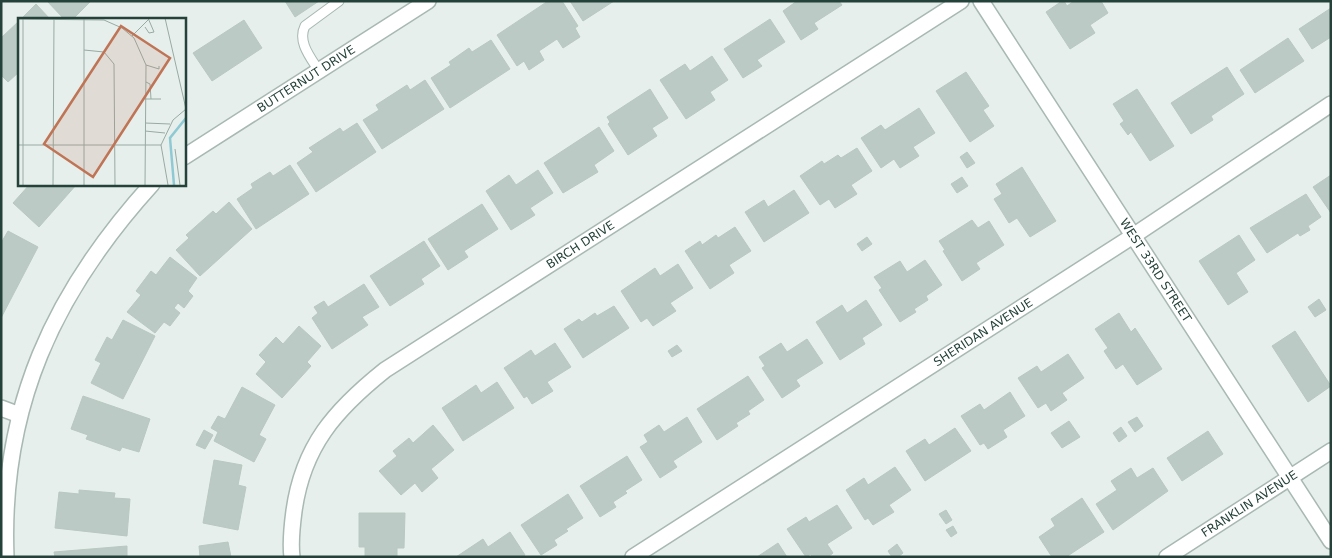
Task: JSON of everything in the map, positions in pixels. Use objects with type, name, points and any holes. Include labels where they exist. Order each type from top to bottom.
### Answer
[{"type":"street","name":"BUTTERNUT DRIVE","points":[[185,156],[428,1]]},
{"type":"street","name":"BIRCH DRIVE","points":[[292,557],[292,528],[297,492],[305,464],[318,438],[358,392],[385,370],[961,1]]},
{"type":"street","name":"WEST 33RD STREET","points":[[981,1],[1331,541]]},
{"type":"street","name":"SHERIDAN AVENUE","points":[[633,557],[1133,236],[1331,104]]},
{"type":"street","points":[[6,557],[6,474],[17,414],[33,367],[58,315],[84,270],[122,217],[151,185]]},
{"type":"street","points":[[1,408],[17,414]]},
{"type":"street","name":"FRANKLIN AVENUE","points":[[1167,557],[1331,451]]},
{"type":"lane","points":[[319,71],[306,50],[302,32],[305,26],[339,1]]},
{"type":"building","points":[[47,1],[91,1],[74,18],[63,18]]},
{"type":"building","points":[[285,1],[319,1],[295,17]]},
{"type":"building","points":[[548,1],[562,1],[578,26],[575,28],[580,37],[563,48],[557,39],[539,51],[544,60],[529,70],[524,61],[517,66],[497,35]]},
{"type":"building","points":[[570,1],[614,1],[583,21]]},
{"type":"building","points":[[797,1],[839,1],[842,5],[814,23],[818,29],[801,40],[783,11]]},
{"type":"building","points":[[1062,1],[1067,6],[1074,1],[1101,1],[1108,13],[1090,25],[1095,33],[1070,49],[1046,12]]},
{"type":"building","points":[[36,4],[49,18],[22,18]]},
{"type":"building","points":[[1331,8],[1331,37],[1312,49],[1299,29]]},
{"type":"building","points":[[770,19],[785,42],[757,60],[762,66],[743,78],[724,49]]},
{"type":"building","points":[[244,20],[262,48],[212,81],[193,53]]},
{"type":"building","points":[[18,22],[18,73],[8,82],[1,75],[1,38]]},
{"type":"building","points":[[1288,38],[1304,61],[1255,93],[1240,70]]},
{"type":"building","points":[[491,40],[510,69],[450,108],[431,78],[451,65],[449,62],[469,48],[472,52]]},
{"type":"building","points":[[712,56],[728,80],[710,92],[715,100],[686,119],[660,80],[685,64],[690,71]]},
{"type":"building","points":[[1227,67],[1244,94],[1211,116],[1213,120],[1191,134],[1171,103]]},
{"type":"building","points":[[966,72],[989,106],[983,110],[994,126],[970,142],[936,91]]},
{"type":"building","points":[[425,80],[444,109],[382,149],[363,120],[379,110],[376,105],[407,85],[410,90]]},
{"type":"building","points":[[650,89],[668,118],[652,128],[657,136],[628,155],[608,124],[610,122],[607,117]]},
{"type":"building","points":[[1137,89],[1174,146],[1150,161],[1131,132],[1128,135],[1120,124],[1124,121],[1113,104]]},
{"type":"building","points":[[919,108],[935,133],[913,147],[919,156],[900,168],[894,159],[881,168],[861,138],[881,125],[885,130]]},
{"type":"building","points":[[357,123],[376,152],[316,192],[297,163],[313,152],[309,148],[340,128],[343,132]]},
{"type":"building","points":[[599,127],[614,151],[594,165],[598,172],[563,193],[544,163]]},
{"type":"building","points":[[857,148],[872,171],[851,185],[857,194],[835,208],[829,199],[820,205],[800,176],[822,161],[824,164],[838,155],[841,158]]},
{"type":"building","points":[[967,152],[975,163],[967,168],[960,157]]},
{"type":"building","points":[[290,165],[309,194],[256,229],[237,199],[253,188],[251,184],[270,172],[273,176]]},
{"type":"building","points":[[1022,167],[1056,221],[1030,237],[1017,218],[1009,223],[994,199],[1002,194],[996,184]]},
{"type":"building","points":[[538,170],[553,193],[530,208],[535,215],[511,230],[486,191],[509,175],[516,185]]},
{"type":"building","points":[[1331,175],[1331,213],[1313,187]]},
{"type":"building","points":[[962,177],[968,186],[957,193],[951,184]]},
{"type":"building","points":[[29,185],[76,185],[39,227],[13,203]]},
{"type":"building","points":[[794,190],[809,213],[764,242],[745,212],[764,200],[768,207]]},
{"type":"building","points":[[1306,194],[1321,217],[1308,226],[1310,230],[1300,236],[1298,233],[1267,253],[1250,228]]},
{"type":"building","points":[[229,202],[252,229],[200,276],[176,250],[189,238],[186,235],[213,211],[216,214]]},
{"type":"building","points":[[482,204],[498,229],[464,251],[468,257],[448,270],[428,239]]},
{"type":"building","points":[[972,220],[978,228],[989,221],[1004,245],[976,263],[980,269],[962,281],[943,251],[945,250],[939,241]]},
{"type":"building","points":[[735,227],[751,251],[729,265],[734,273],[710,289],[685,251],[700,241],[702,245],[716,235],[718,238]]},
{"type":"building","points":[[8,231],[38,247],[1,318],[1,243]]},
{"type":"building","points":[[1239,235],[1255,260],[1236,273],[1248,292],[1228,305],[1199,261]]},
{"type":"building","points":[[867,237],[872,244],[862,251],[857,244]]},
{"type":"building","points":[[424,241],[440,266],[421,279],[424,284],[390,306],[370,276]]},
{"type":"building","points":[[170,257],[197,278],[188,291],[193,296],[184,308],[178,303],[174,308],[180,313],[170,326],[164,322],[155,333],[127,312],[141,295],[136,291],[151,271],[156,275]]},
{"type":"building","points":[[925,260],[942,285],[926,296],[928,300],[914,309],[916,312],[900,322],[879,290],[882,288],[874,277],[900,261],[907,272]]},
{"type":"building","points":[[678,264],[693,288],[670,303],[676,311],[653,326],[647,318],[641,322],[621,291],[655,268],[660,276]]},
{"type":"building","points":[[364,284],[379,307],[362,317],[368,325],[332,349],[312,318],[318,313],[314,307],[324,301],[328,307]]},
{"type":"building","points":[[1319,299],[1326,310],[1315,317],[1308,307]]},
{"type":"building","points":[[866,300],[882,325],[862,338],[865,344],[840,360],[816,322],[842,305],[847,313]]},
{"type":"building","points":[[614,306],[629,328],[583,358],[564,329],[579,319],[582,322],[595,313],[597,316]]},
{"type":"building","points":[[1119,313],[1131,332],[1135,328],[1162,369],[1137,385],[1123,364],[1116,369],[1104,351],[1108,348],[1095,329]]},
{"type":"building","points":[[123,320],[155,336],[123,399],[91,383],[101,363],[95,360],[107,337],[112,340]]},
{"type":"building","points":[[299,326],[321,346],[307,362],[311,366],[282,398],[256,374],[266,362],[259,355],[276,337],[283,344]]},
{"type":"building","points":[[1295,331],[1331,386],[1308,402],[1272,346]]},
{"type":"building","points":[[807,339],[823,363],[796,380],[800,386],[782,398],[762,368],[765,366],[759,357],[781,343],[787,352]]},
{"type":"building","points":[[555,343],[571,367],[547,382],[553,391],[532,404],[527,396],[524,398],[504,368],[531,350],[535,356]]},
{"type":"building","points":[[677,345],[682,351],[672,357],[668,351]]},
{"type":"building","points":[[1068,354],[1084,378],[1062,393],[1067,400],[1051,411],[1046,403],[1038,408],[1018,378],[1037,366],[1041,372]]},
{"type":"building","points":[[748,376],[764,400],[748,411],[750,414],[736,423],[738,426],[717,440],[697,409]]},
{"type":"building","points":[[497,382],[514,408],[463,441],[442,408],[476,385],[481,393]]},
{"type":"building","points":[[242,387],[275,405],[259,435],[266,439],[254,462],[214,441],[218,432],[211,428],[218,416],[225,419]]},
{"type":"building","points":[[1010,392],[1025,416],[1003,430],[1007,437],[988,449],[984,443],[980,445],[961,416],[980,404],[984,410]]},
{"type":"building","points":[[83,396],[150,419],[139,452],[122,447],[120,451],[86,439],[88,435],[71,429]]},
{"type":"building","points":[[687,417],[702,442],[673,461],[677,467],[660,478],[640,447],[648,442],[644,435],[659,425],[664,432]]},
{"type":"building","points":[[1137,417],[1143,426],[1135,432],[1128,422]]},
{"type":"building","points":[[1069,421],[1080,437],[1062,448],[1051,433]]},
{"type":"building","points":[[433,425],[454,450],[431,469],[438,478],[422,492],[415,483],[401,495],[379,471],[397,456],[393,451],[409,438],[413,443]]},
{"type":"building","points":[[1121,427],[1127,436],[1119,442],[1113,433]]},
{"type":"building","points":[[955,428],[971,451],[925,481],[906,451],[925,439],[929,445]]},
{"type":"building","points":[[204,430],[213,435],[205,449],[196,445]]},
{"type":"building","points":[[1208,431],[1223,454],[1182,481],[1167,458]]},
{"type":"building","points":[[627,456],[642,480],[625,491],[627,493],[613,502],[616,507],[600,517],[580,486]]},
{"type":"building","points":[[214,460],[242,465],[238,485],[246,487],[238,530],[203,523]]},
{"type":"building","points":[[895,467],[911,490],[889,505],[894,512],[873,525],[868,518],[865,520],[846,490],[864,478],[868,485]]},
{"type":"building","points":[[1131,468],[1137,478],[1153,468],[1168,491],[1113,530],[1096,504],[1117,490],[1111,481]]},
{"type":"building","points":[[79,490],[115,493],[114,498],[130,499],[127,536],[55,528],[59,492],[79,494]]},
{"type":"building","points":[[568,494],[583,518],[566,529],[568,531],[554,540],[557,545],[541,555],[521,525]]},
{"type":"building","points":[[1082,498],[1104,532],[1066,557],[1052,557],[1039,537],[1055,526],[1051,519]]},
{"type":"building","points":[[837,505],[852,528],[827,544],[833,553],[828,557],[812,557],[811,554],[806,557],[787,529],[806,517],[809,522]]},
{"type":"building","points":[[946,510],[952,520],[946,524],[939,514]]},
{"type":"building","points":[[359,513],[405,513],[404,548],[397,548],[397,557],[365,557],[365,547],[359,547]]},
{"type":"building","points":[[953,526],[957,533],[951,537],[946,530]]},
{"type":"building","points":[[510,532],[525,555],[523,557],[456,557],[483,539],[488,547]]},
{"type":"building","points":[[228,542],[231,557],[200,557],[199,546]]},
{"type":"building","points":[[778,543],[787,557],[757,557]]},
{"type":"building","points":[[897,544],[903,553],[898,557],[892,557],[888,551]]},
{"type":"building","points":[[127,546],[127,557],[55,557],[54,552]]}]
